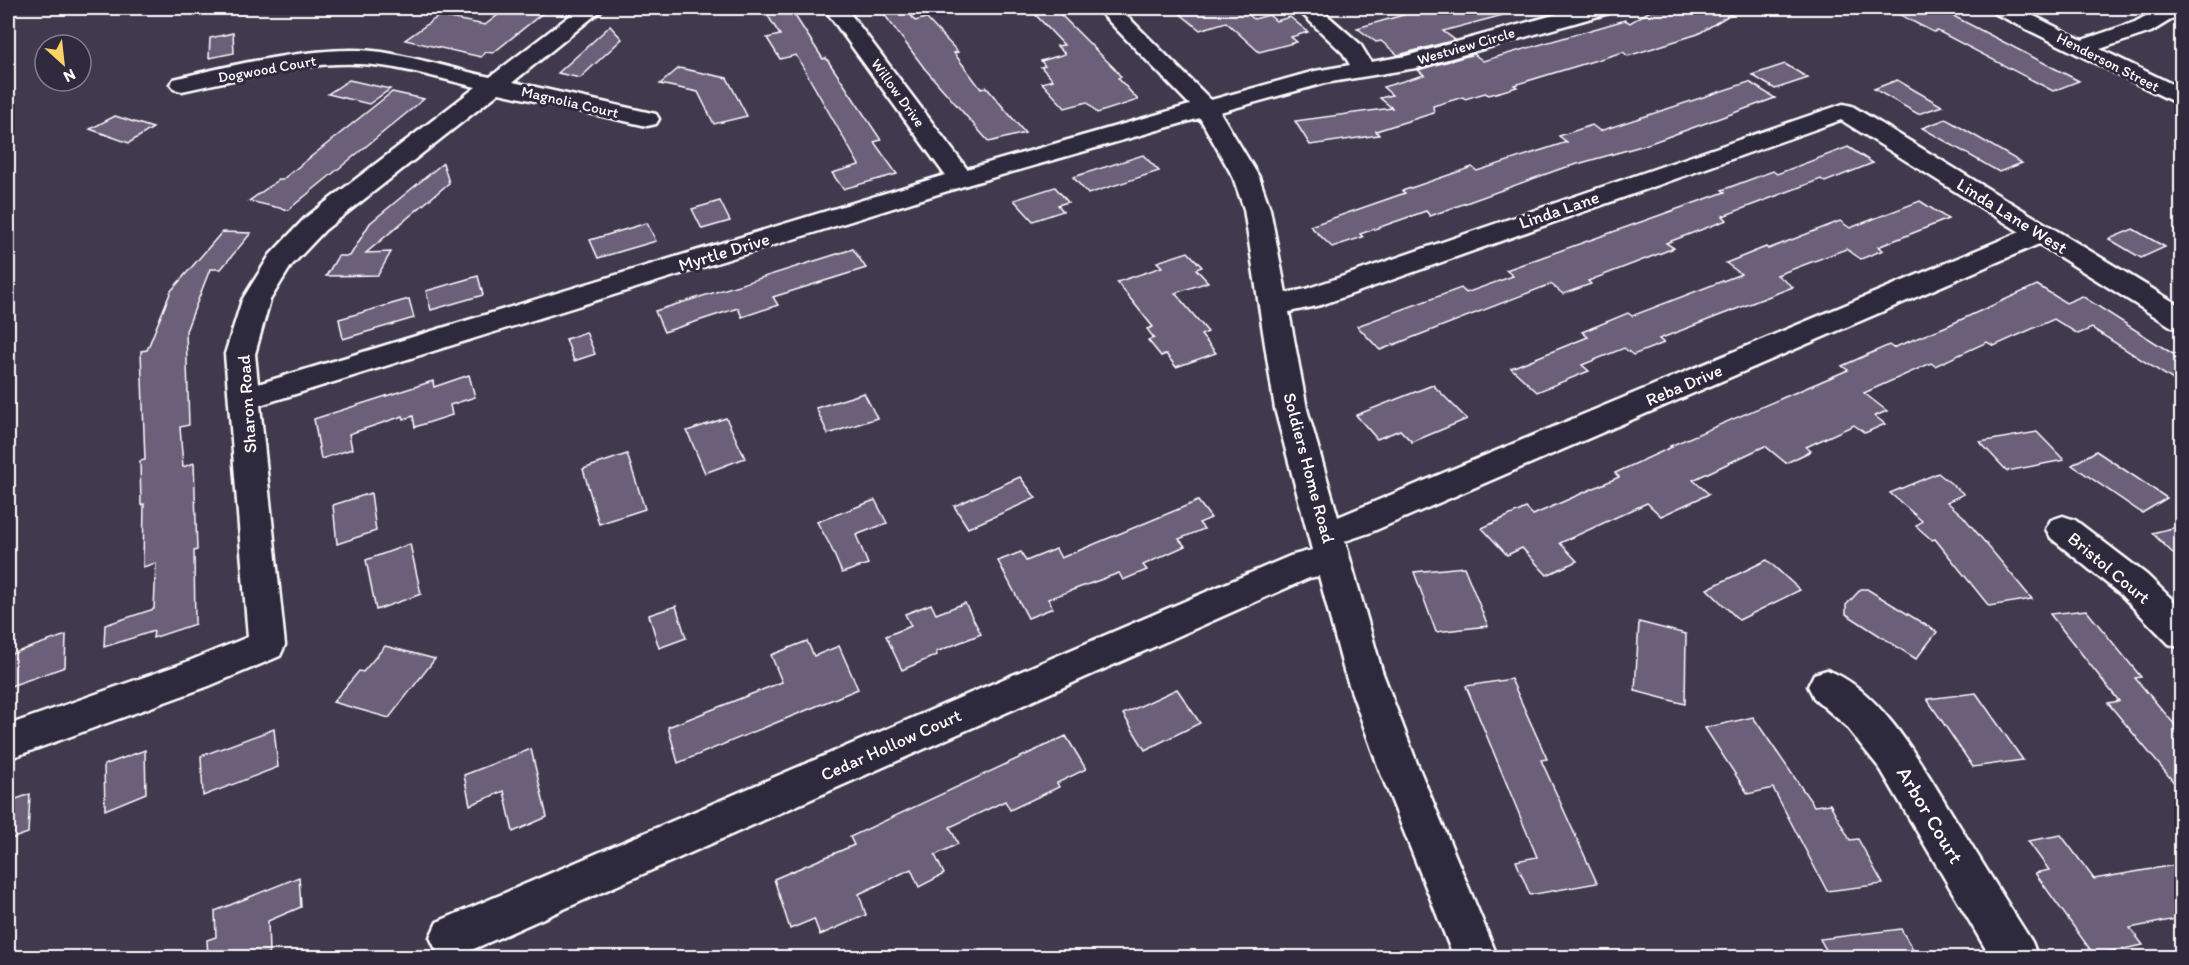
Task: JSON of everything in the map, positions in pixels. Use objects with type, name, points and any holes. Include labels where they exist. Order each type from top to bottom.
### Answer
[{"type":"street","name":"Sharon Road","points":[[8,742],[196,675],[267,645],[240,354],[256,300],[280,261],[315,224],[593,8]]},
{"type":"street","name":"Willow Drive","points":[[835,8],[961,179]]},
{"type":"street","name":"Soldiers Home Road","points":[[1107,8],[1205,108],[1246,177],[1257,209],[1291,409],[1363,671],[1398,766],[1476,957]]},
{"type":"street","points":[[1307,8],[1352,49],[1364,69]]},
{"type":"street","name":"Westview Circle","points":[[1205,108],[1323,76],[1408,63],[1601,8]]},
{"type":"street","name":"Henderson Street","points":[[2002,8],[2181,99]]},
{"type":"street","points":[[2080,48],[2143,27],[2175,8]]},
{"type":"street","name":"Dogwood Court","points":[[182,84],[300,61],[339,58],[381,59],[494,85]]},
{"type":"street","name":"Magnolia Court","points":[[494,85],[647,119]]},
{"type":"street","name":"Myrtle Drive","points":[[245,399],[961,179],[1205,108]]},
{"type":"street","name":"Linda Lane","points":[[1273,305],[1311,298],[1843,111]]},
{"type":"street","name":"Linda Lane West","points":[[1843,111],[2181,320]]},
{"type":"street","name":"Reba Drive","points":[[1329,547],[1357,524],[2041,233]]},
{"type":"street","name":"Bristol Court","points":[[2063,529],[2134,585],[2181,633]]},
{"type":"street","name":"Cedar Hollow Court","points":[[452,937],[1302,566],[1329,547]]},
{"type":"street","name":"Arbor Court","points":[[1827,686],[1860,714],[1895,757],[2016,957]]},
{"type":"building","points":[[507,8],[549,8],[493,53],[486,52],[481,57],[405,40],[439,16],[485,25]]},
{"type":"building","points":[[790,8],[823,59],[826,58],[881,140],[874,142],[897,174],[843,189],[832,173],[859,165],[796,55],[780,59],[767,38],[780,35],[765,11]]},
{"type":"building","points":[[905,8],[915,21],[926,18],[958,52],[954,53],[981,89],[986,87],[1025,133],[989,142],[925,69],[884,14]]},
{"type":"building","points":[[1036,8],[1054,8],[1115,69],[1121,77],[1118,78],[1138,100],[1097,113],[1087,102],[1065,108],[1042,83],[1053,80],[1041,67],[1045,66],[1041,61],[1065,54],[1057,46],[1064,45],[1032,11]]},
{"type":"building","points":[[1173,8],[1256,8],[1257,13],[1249,15],[1254,19],[1269,15],[1276,21],[1290,17],[1308,32],[1291,37],[1297,42],[1259,52],[1226,22],[1200,30]]},
{"type":"building","points":[[1428,8],[1506,8],[1507,14],[1443,31],[1455,40],[1398,55],[1381,41],[1376,42],[1357,28]]},
{"type":"building","points":[[1655,8],[1741,8],[1698,34],[1628,56],[1623,52],[1514,85],[1517,87],[1489,95],[1485,93],[1465,99],[1463,97],[1433,106],[1434,113],[1376,131],[1379,135],[1310,145],[1295,121],[1392,108],[1380,98],[1392,95],[1383,87],[1424,75],[1418,70],[1474,54],[1483,61],[1625,20],[1630,23]]},
{"type":"building","points":[[1887,8],[1938,8],[2079,81],[2053,91],[1938,31],[1933,32]]},
{"type":"building","points":[[610,26],[622,39],[580,78],[558,73]]},
{"type":"building","points":[[233,33],[234,53],[209,58],[210,38]]},
{"type":"building","points":[[1785,64],[1808,78],[1775,89],[1752,75]]},
{"type":"building","points":[[679,68],[727,78],[747,116],[714,124],[698,92],[660,84]]},
{"type":"building","points":[[349,80],[390,89],[369,104],[328,94]]},
{"type":"building","points":[[1897,80],[1942,106],[1918,114],[1874,89]]},
{"type":"building","points":[[1749,82],[1775,98],[1645,145],[1560,169],[1430,216],[1426,211],[1360,234],[1363,237],[1332,247],[1310,226],[1472,167],[1477,171],[1567,142],[1559,136],[1592,125],[1600,131]]},
{"type":"building","points":[[392,92],[424,99],[288,210],[249,201],[283,179]]},
{"type":"building","points":[[115,116],[153,128],[129,143],[90,129]]},
{"type":"building","points":[[1946,119],[2022,163],[1999,172],[1922,128]]},
{"type":"building","points":[[1848,147],[1873,163],[1825,182],[1821,179],[1723,216],[1727,220],[1666,243],[1674,248],[1588,281],[1591,284],[1563,294],[1551,284],[1380,350],[1357,326],[1461,288],[1466,293],[1513,276],[1506,270],[1725,192],[1722,190],[1773,171],[1777,174]]},
{"type":"building","points":[[1143,155],[1159,171],[1088,194],[1073,177]]},
{"type":"building","points":[[443,163],[449,183],[366,253],[391,252],[378,275],[326,276],[338,256],[350,256],[370,223]]},
{"type":"building","points":[[1055,187],[1068,202],[1058,205],[1063,211],[1033,221],[1014,200]]},
{"type":"building","points":[[720,201],[730,221],[702,229],[692,209]]},
{"type":"building","points":[[1920,201],[1948,219],[1878,247],[1883,250],[1861,259],[1846,249],[1777,275],[1793,287],[1659,339],[1664,343],[1633,355],[1624,348],[1582,365],[1589,371],[1537,392],[1511,368],[1588,337],[1582,332],[1628,313],[1632,316],[1741,274],[1726,263],[1840,221],[1850,228]]},
{"type":"building","points":[[647,223],[656,241],[598,258],[590,240]]},
{"type":"building","points":[[2133,229],[2165,247],[2141,258],[2109,239]]},
{"type":"building","points":[[222,232],[251,233],[221,269],[210,269],[186,331],[189,425],[180,427],[183,467],[194,463],[197,550],[194,551],[195,624],[153,638],[154,631],[104,647],[105,625],[154,609],[156,563],[143,567],[144,504],[141,505],[140,461],[145,460],[141,351],[147,350],[171,291]]},
{"type":"building","points":[[853,249],[866,268],[773,297],[778,305],[742,317],[738,308],[664,332],[655,311]]},
{"type":"building","points":[[1188,252],[1202,267],[1196,269],[1208,282],[1175,293],[1208,332],[1201,335],[1216,353],[1176,367],[1166,354],[1161,356],[1148,340],[1154,338],[1147,329],[1153,327],[1117,282],[1162,267],[1157,262]]},
{"type":"building","points":[[478,276],[483,295],[431,310],[426,291]]},
{"type":"building","points":[[2037,285],[2066,303],[2082,296],[2181,359],[2181,385],[2092,328],[2078,334],[2054,319],[1994,346],[1987,342],[1935,366],[1931,363],[1864,393],[1887,411],[1875,416],[1885,424],[1865,433],[1854,425],[1806,447],[1811,451],[1786,463],[1765,446],[1693,480],[1709,494],[1661,516],[1647,503],[1560,543],[1577,561],[1547,575],[1522,548],[1507,555],[1482,528],[1526,508],[1533,515],[1619,477],[1615,473],[1672,447],[1670,446],[1848,370],[1842,366],[1889,345],[1893,348],[1947,326]]},
{"type":"building","points":[[409,299],[414,318],[343,339],[339,319]]},
{"type":"building","points":[[586,332],[595,354],[574,361],[566,339]]},
{"type":"building","points":[[469,375],[475,397],[450,405],[452,415],[415,427],[413,416],[404,419],[403,416],[349,434],[352,449],[321,459],[314,419],[433,381],[434,387]]},
{"type":"building","points":[[1433,385],[1467,419],[1412,442],[1400,430],[1377,439],[1356,415]]},
{"type":"building","points":[[864,393],[877,418],[828,434],[816,408]]},
{"type":"building","points":[[726,418],[745,458],[705,473],[687,431]]},
{"type":"building","points":[[2037,432],[2064,460],[2007,471],[1980,442]]},
{"type":"building","points":[[2096,451],[2167,498],[2142,513],[2072,465]]},
{"type":"building","points":[[627,454],[645,509],[599,524],[583,469]]},
{"type":"building","points":[[1938,473],[1964,494],[1947,502],[1963,516],[2032,599],[1989,606],[1935,539],[1932,540],[1916,526],[1922,521],[1890,493]]},
{"type":"building","points":[[1020,477],[1036,498],[968,528],[954,506]]},
{"type":"building","points":[[371,493],[376,531],[337,544],[333,505]]},
{"type":"building","points":[[875,500],[887,523],[856,535],[868,564],[842,573],[817,522]]},
{"type":"building","points":[[1198,501],[1211,518],[1199,523],[1204,529],[1179,539],[1185,546],[1143,565],[1147,570],[1123,580],[1119,573],[1048,599],[1053,608],[1028,618],[998,561],[1021,552],[1026,561],[1056,549],[1061,558]]},
{"type":"building","points":[[2181,526],[2181,561],[2152,533]]},
{"type":"building","points":[[410,544],[421,594],[376,610],[366,560]]},
{"type":"building","points":[[1767,560],[1800,590],[1739,620],[1707,589]]},
{"type":"building","points":[[1464,567],[1488,626],[1436,632],[1414,572]]},
{"type":"building","points":[[1861,589],[1867,589],[1937,632],[1916,659],[1846,614],[1846,605]]},
{"type":"building","points":[[965,603],[981,634],[936,652],[937,655],[902,670],[886,636],[911,626],[905,614],[931,604],[936,614]]},
{"type":"building","points":[[676,606],[686,638],[659,648],[649,615]]},
{"type":"building","points":[[2086,610],[2141,677],[2135,678],[2181,732],[2181,791],[2108,703],[2119,701],[2050,614]]},
{"type":"building","points":[[1639,622],[1686,634],[1685,704],[1635,691]]},
{"type":"building","points":[[66,635],[65,667],[8,687],[8,655]]},
{"type":"building","points":[[807,641],[814,656],[839,646],[858,689],[678,763],[668,727],[782,682],[771,655]]},
{"type":"building","points":[[385,646],[435,659],[389,718],[333,702],[359,671],[363,672]]},
{"type":"building","points":[[1511,679],[1547,759],[1541,760],[1597,883],[1530,895],[1516,861],[1537,857],[1466,686]]},
{"type":"building","points":[[1177,689],[1200,723],[1145,750],[1123,714]]},
{"type":"building","points":[[1976,693],[2023,760],[1973,767],[1927,699]]},
{"type":"building","points":[[1753,717],[1814,806],[1830,804],[1850,840],[1858,839],[1883,884],[1827,891],[1773,788],[1748,794],[1705,728]]},
{"type":"building","points":[[274,729],[278,767],[203,796],[201,756]]},
{"type":"building","points":[[1066,736],[1086,769],[1057,783],[1059,787],[1010,810],[1005,801],[950,827],[958,844],[935,855],[944,874],[919,887],[911,869],[859,894],[866,915],[820,935],[814,919],[790,929],[774,879],[854,845],[850,837]]},
{"type":"building","points":[[531,749],[547,817],[513,832],[504,791],[470,805],[464,775]]},
{"type":"building","points":[[145,750],[146,793],[105,810],[104,765]]},
{"type":"building","points":[[30,794],[28,833],[8,840],[8,802]]},
{"type":"building","points":[[2061,835],[2094,879],[2181,864],[2181,918],[2130,928],[2143,945],[2094,955],[2035,873],[2049,870],[2028,841]]},
{"type":"building","points":[[299,877],[301,907],[268,921],[269,953],[258,957],[208,957],[207,940],[216,937],[215,911]]},
{"type":"building","points":[[1901,929],[1917,957],[1830,957],[1820,939]]}]
